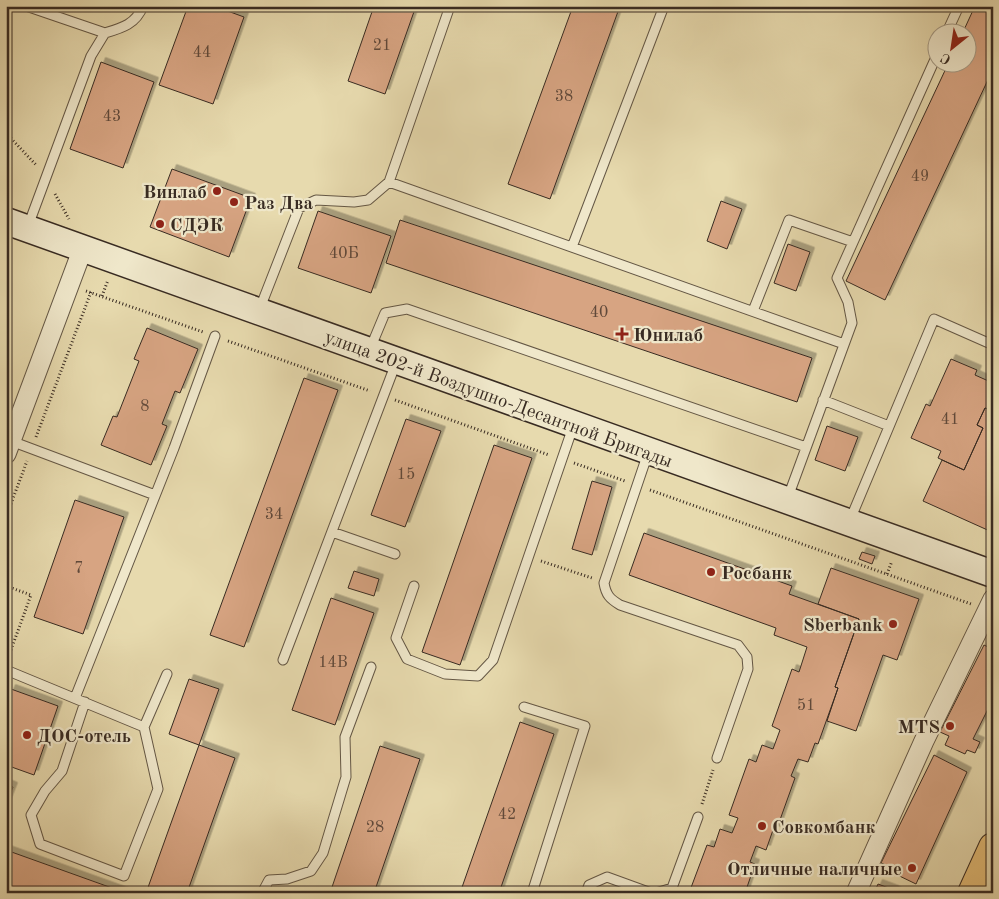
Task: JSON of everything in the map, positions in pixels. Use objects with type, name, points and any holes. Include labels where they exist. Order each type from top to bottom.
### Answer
[{"type":"highway","points":[[972,893],[993,847]]},
{"type":"street","name":"улица 202-й Воздушно-Десантной Бригады","points":[[17,225],[993,574]]},
{"type":"street","points":[[10,437],[83,248]]},
{"type":"street","points":[[856,893],[924,741],[990,604]]},
{"type":"lane","points":[[26,6],[105,33],[126,27],[139,16],[143,6]]},
{"type":"lane","points":[[258,312],[299,208],[316,200],[354,202],[368,200],[389,182],[450,6]]},
{"type":"lane","points":[[572,247],[664,6]]},
{"type":"lane","points":[[952,22],[959,6]]},
{"type":"lane","points":[[17,225],[92,56],[105,33]]},
{"type":"lane","points":[[787,500],[852,324],[848,302],[837,278],[929,72]]},
{"type":"lane","points":[[389,182],[844,344]]},
{"type":"lane","points":[[752,311],[789,220],[853,242]]},
{"type":"lane","points":[[370,351],[385,313],[407,309],[806,447]]},
{"type":"lane","points":[[849,522],[934,319],[993,345]]},
{"type":"lane","points":[[75,698],[215,336]]},
{"type":"lane","points":[[283,660],[397,361]]},
{"type":"lane","points":[[823,400],[889,426]]},
{"type":"lane","points":[[414,586],[396,638],[407,659],[445,674],[478,676],[493,660],[574,424]]},
{"type":"lane","points":[[10,437],[32,449],[155,495]]},
{"type":"lane","points":[[649,451],[604,583],[609,598],[620,605],[738,645],[747,657],[748,669],[717,758]]},
{"type":"lane","points":[[332,532],[395,554]]},
{"type":"lane","points":[[262,893],[269,880],[287,879],[311,871],[323,854],[346,777],[345,737],[371,667]]},
{"type":"lane","points":[[6,670],[144,727]]},
{"type":"lane","points":[[85,702],[62,771],[45,792],[31,815],[40,844],[124,876],[158,789],[144,727],[167,674]]},
{"type":"lane","points":[[524,706],[585,726],[532,893]]},
{"type":"lane","points":[[656,893],[672,888],[698,817]]},
{"type":"lane","points":[[586,893],[589,885],[607,877],[651,893]]},
{"type":"path","points":[[69,285],[637,486],[990,604]]},
{"type":"path","points":[[6,517],[91,292]]},
{"type":"path","points":[[529,557],[604,583]]},
{"type":"path","points":[[6,586],[31,595],[6,664]]},
{"type":"path","points":[[698,817],[717,758]]},
{"type":"building","points":[[188,6],[214,6],[244,17],[213,104],[159,85]]},
{"type":"building","points":[[374,6],[416,6],[385,94],[348,81]]},
{"type":"building","points":[[573,6],[620,6],[550,199],[508,184]]},
{"type":"building","points":[[975,6],[993,6],[993,69],[885,300],[846,281],[944,72],[976,72],[976,22],[968,22]]},
{"type":"building","points":[[101,62],[154,82],[123,168],[70,149]]},
{"type":"building","points":[[172,169],[251,198],[229,257],[150,227]]},
{"type":"building","points":[[721,201],[742,209],[727,249],[707,241]]},
{"type":"building","points":[[318,211],[391,236],[371,293],[298,268]]},
{"type":"building","points":[[400,220],[812,358],[797,402],[386,263]]},
{"type":"building","points":[[788,244],[810,252],[796,291],[774,283]]},
{"type":"building","points":[[147,328],[198,349],[180,393],[175,391],[162,424],[167,426],[151,465],[101,445],[113,416],[117,417],[139,361],[134,359]]},
{"type":"building","points":[[951,359],[977,370],[975,375],[993,383],[993,411],[985,408],[977,425],[983,428],[964,470],[938,458],[941,451],[911,438],[926,404],[930,406]]},
{"type":"building","points":[[304,378],[338,390],[244,647],[210,635]]},
{"type":"building","points":[[985,408],[993,411],[992,532],[923,501],[942,460],[964,470],[983,428],[977,425]]},
{"type":"building","points":[[406,419],[441,431],[405,527],[371,515]]},
{"type":"building","points":[[827,426],[858,437],[845,471],[815,460]]},
{"type":"building","points":[[494,445],[532,458],[460,665],[422,652]]},
{"type":"building","points":[[592,481],[612,487],[592,555],[572,549]]},
{"type":"building","points":[[75,500],[124,517],[83,634],[34,617]]},
{"type":"building","points":[[644,533],[792,586],[789,594],[859,619],[835,687],[838,688],[818,744],[815,743],[808,762],[798,759],[791,776],[795,778],[776,831],[773,830],[766,850],[756,846],[750,862],[755,864],[745,893],[689,893],[707,845],[714,847],[720,829],[732,833],[738,818],[729,815],[749,759],[756,762],[762,745],[773,749],[780,730],[772,726],[792,669],[799,672],[807,647],[774,635],[776,628],[629,575]]},
{"type":"building","points":[[862,552],[875,556],[872,564],[859,559]]},
{"type":"building","points":[[831,568],[919,599],[897,660],[883,655],[856,731],[827,721],[838,688],[835,687],[859,619],[818,604]]},
{"type":"building","points":[[354,571],[379,579],[374,596],[348,588]]},
{"type":"building","points":[[331,598],[374,613],[335,725],[292,710]]},
{"type":"building","points":[[993,637],[993,699],[973,739],[980,742],[975,753],[967,750],[965,754],[945,745],[949,736],[940,732],[984,645],[988,647]]},
{"type":"building","points":[[189,679],[219,689],[199,745],[169,734]]},
{"type":"building","name":"ДОС-отель","points":[[11,689],[58,706],[34,775],[6,765],[6,701]]},
{"type":"building","points":[[520,722],[554,734],[499,893],[460,893]]},
{"type":"building","points":[[199,745],[235,758],[187,893],[146,893]]},
{"type":"building","points":[[380,746],[420,759],[374,893],[330,893]]},
{"type":"building","points":[[934,755],[967,772],[916,884],[885,869],[886,865],[881,863]]},
{"type":"building","points":[[6,784],[13,787],[6,805]]},
{"type":"building","points":[[6,850],[126,893],[27,893],[6,885]]},
{"type":"building","points":[[878,884],[894,890],[898,893],[874,893]]},
{"type":"place","name":"Винлаб","points":[[217,191]]},
{"type":"place","name":"Раз Два","points":[[234,202]]},
{"type":"place","name":"СДЭК","points":[[160,224]]},
{"type":"place","name":"Юнилаб","points":[[622,334]]},
{"type":"place","name":"Росбанк","points":[[711,572]]},
{"type":"place","name":"Sberbank","points":[[893,624]]},
{"type":"place","name":"MTS","points":[[950,726]]},
{"type":"place","name":"ДОС-отель","points":[[27,735]]},
{"type":"place","name":"Совкомбанк","points":[[762,826]]},
{"type":"place","name":"Отличные наличные","points":[[912,868]]}]
